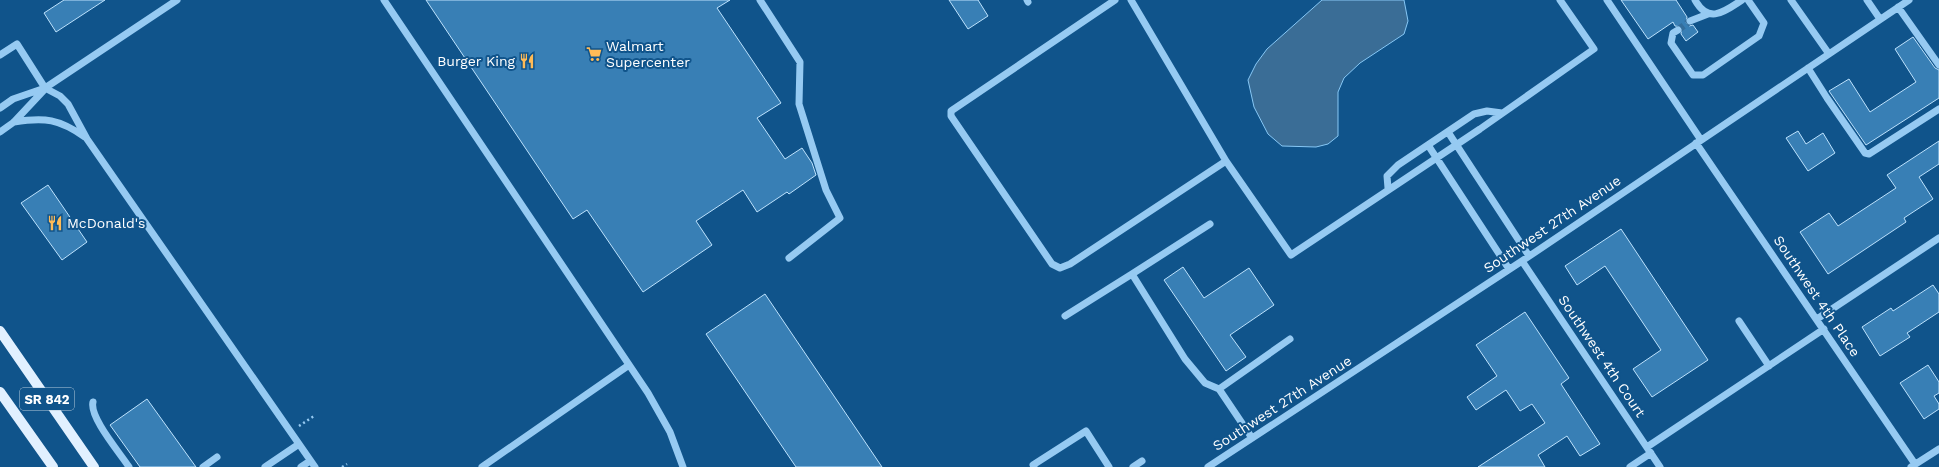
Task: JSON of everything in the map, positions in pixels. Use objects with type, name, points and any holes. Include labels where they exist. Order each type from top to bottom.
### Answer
[{"type":"main road","name":"SR 842","points":[[0,331],[94,467]]},
{"type":"main road","name":"SR 842","points":[[0,392],[3,403],[53,467]]},
{"type":"street","points":[[0,132],[14,122],[45,88],[177,0]]},
{"type":"street","points":[[384,0],[654,404],[670,432],[683,467]]},
{"type":"street","points":[[760,0],[800,62],[799,104],[826,190],[840,218],[788,258]]},
{"type":"street","points":[[1115,0],[951,111],[951,116],[1052,264],[1060,268],[1070,264],[1226,161]]},
{"type":"street","points":[[1131,0],[1226,161],[1291,254],[1502,113],[1594,49],[1560,0]]},
{"type":"street","name":"Southwest 4th Place","points":[[1608,0],[1698,142],[1824,329],[1913,466]]},
{"type":"street","points":[[1695,0],[1701,9],[1708,14]]},
{"type":"street","points":[[1690,21],[1708,14],[1725,12],[1742,0]]},
{"type":"street","points":[[1678,30],[1673,34],[1671,43],[1693,75],[1703,75],[1759,36],[1764,23],[1748,0]]},
{"type":"street","points":[[1791,0],[1829,54]]},
{"type":"street","points":[[1867,0],[1880,19]]},
{"type":"street","name":"Southwest 27th Avenue","points":[[1208,467],[1529,256],[1909,0]]},
{"type":"street","points":[[1898,7],[1939,65]]},
{"type":"street","points":[[0,55],[17,44],[45,88],[60,96],[68,104],[87,139],[312,464],[301,467]]},
{"type":"street","points":[[1808,68],[1865,153],[1869,154],[1939,109]]},
{"type":"street","points":[[0,108],[12,99],[45,88]]},
{"type":"street","points":[[1388,188],[1387,176],[1398,165],[1474,114],[1487,111],[1502,113]]},
{"type":"street","points":[[14,122],[48,119],[71,127],[87,139]]},
{"type":"street","points":[[1448,132],[1529,256]]},
{"type":"street","points":[[1428,145],[1509,269]]},
{"type":"street","points":[[1066,316],[1210,224]]},
{"type":"street","points":[[1817,319],[1939,238]]},
{"type":"street","name":"Southwest 4th Court","points":[[1522,260],[1660,467]]},
{"type":"street","points":[[1132,274],[1185,359],[1205,383],[1219,389],[1252,438]]},
{"type":"street","points":[[1739,321],[1769,366]]},
{"type":"street","points":[[1630,467],[1649,450],[1824,329]]},
{"type":"street","points":[[1219,389],[1290,339]]},
{"type":"street","points":[[482,467],[629,365]]},
{"type":"street","points":[[94,402],[92,407],[96,418],[129,467]]},
{"type":"street","points":[[1034,467],[1033,466],[1086,431],[1109,467]]},
{"type":"street","points":[[265,467],[299,444]]},
{"type":"street","points":[[1913,466],[1939,449]]},
{"type":"street","points":[[203,467],[217,457]]},
{"type":"street","points":[[1133,467],[1142,461]]},
{"type":"path","points":[[297,427],[314,416]]},
{"type":"path","points":[[342,467],[347,464]]},
{"type":"water","points":[[1322,0],[1404,0],[1408,21],[1404,34],[1360,63],[1344,78],[1338,92],[1338,136],[1328,144],[1316,147],[1282,146],[1268,134],[1254,107],[1248,80],[1256,64],[1267,49]]},
{"type":"building","points":[[64,0],[105,0],[56,32],[44,13]]},
{"type":"building","points":[[426,0],[730,0],[717,8],[781,103],[757,118],[785,159],[802,148],[812,163],[816,175],[789,194],[787,192],[757,212],[743,190],[696,221],[712,245],[643,292],[587,210],[573,219]]},
{"type":"building","points":[[949,0],[978,0],[988,16],[968,29]]},
{"type":"building","points":[[1621,0],[1676,0],[1687,17],[1686,23],[1689,26],[1693,25],[1698,32],[1686,41],[1681,34],[1682,27],[1675,26],[1673,22],[1648,39]]},
{"type":"building","points":[[1913,37],[1935,68],[1939,70],[1939,98],[1866,145],[1829,91],[1849,79],[1870,112],[1916,82],[1895,49]]},
{"type":"building","points":[[1798,131],[1806,144],[1823,133],[1835,153],[1808,171],[1786,138]]},
{"type":"building","points":[[1939,141],[1939,164],[1919,177],[1933,199],[1904,218],[1906,222],[1828,274],[1800,232],[1829,213],[1838,226],[1896,188],[1887,175]]},
{"type":"building","name":"McDonald's","points":[[48,185],[87,242],[62,260],[21,203]]},
{"type":"building","points":[[1621,229],[1708,360],[1652,397],[1633,369],[1661,350],[1605,266],[1577,285],[1565,266]]},
{"type":"building","points":[[1183,267],[1204,298],[1249,268],[1274,305],[1230,335],[1246,357],[1226,371],[1164,280]]},
{"type":"building","points":[[1933,285],[1939,294],[1939,312],[1907,333],[1910,337],[1880,356],[1862,327],[1891,308],[1893,311]]},
{"type":"building","points":[[765,294],[882,467],[796,467],[706,334]]},
{"type":"building","points":[[1525,312],[1569,378],[1561,384],[1600,444],[1580,456],[1567,436],[1538,455],[1545,467],[1478,467],[1545,423],[1532,404],[1520,411],[1506,390],[1476,410],[1467,397],[1497,376],[1476,345]]},
{"type":"building","points":[[1928,365],[1939,382],[1939,393],[1934,396],[1939,404],[1939,409],[1924,419],[1900,383]]},
{"type":"building","points":[[147,399],[196,467],[140,467],[110,425]]},
{"type":"tunnel","points":[[1678,30],[1690,21]]},
{"type":"place","name":"Walmart Supercenter","points":[[594,54]]},
{"type":"place","name":"Burger King","points":[[527,61]]},
{"type":"place","name":"McDonald's","points":[[55,223]]}]
